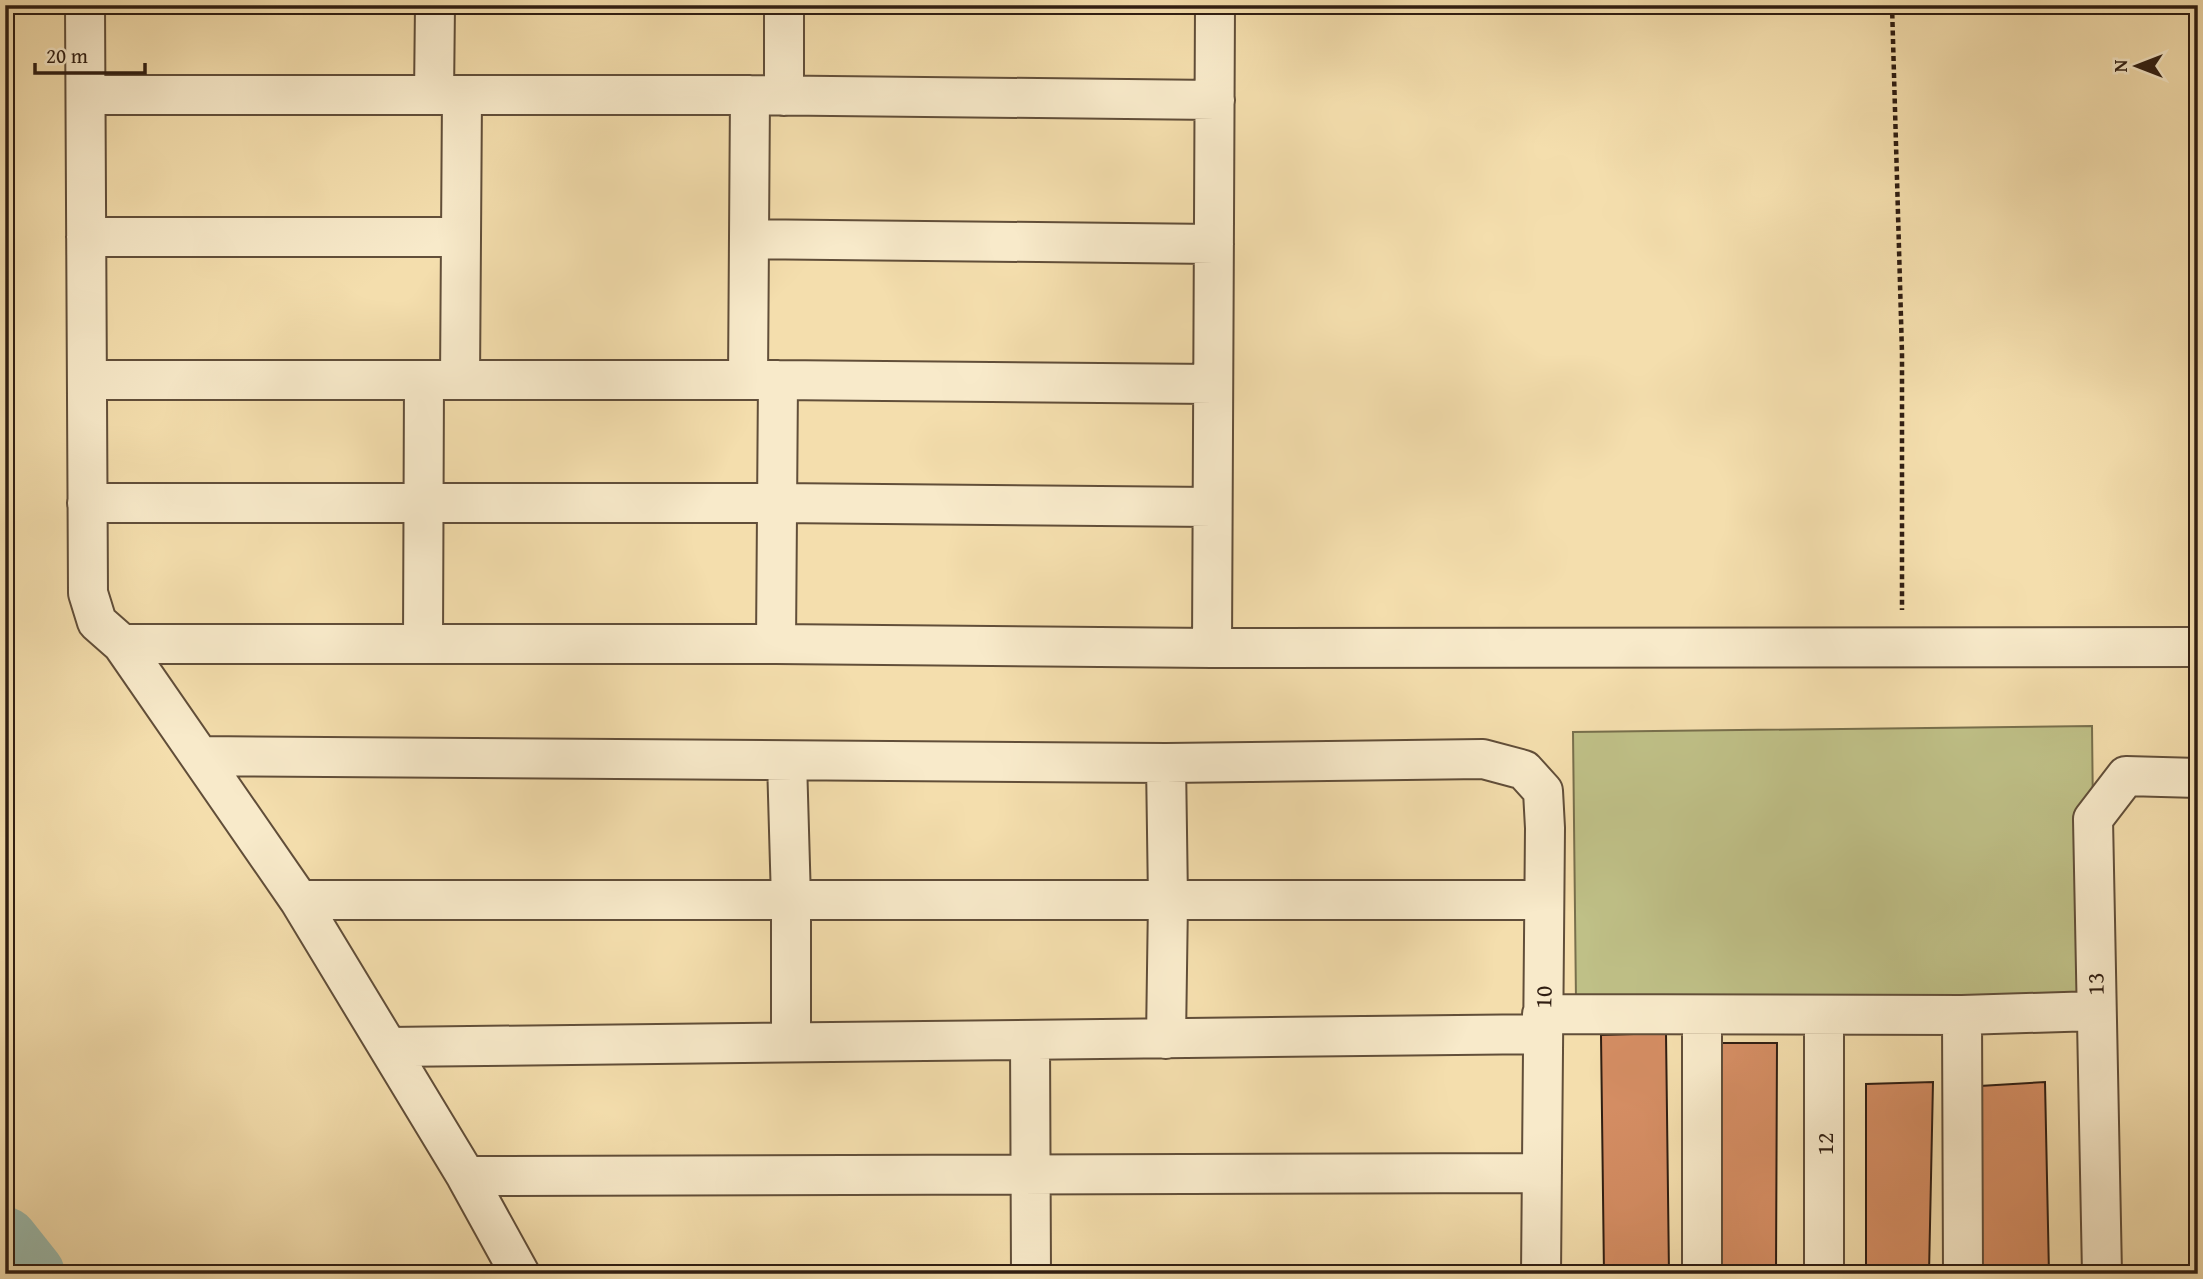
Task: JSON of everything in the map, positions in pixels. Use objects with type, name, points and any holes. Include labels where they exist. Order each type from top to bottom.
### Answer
[{"type":"street","points":[[85,5],[88,593],[97,622],[122,643],[299,900],[466,1176],[520,1274]]},
{"type":"street","points":[[423,643],[424,503],[461,237],[448,96],[435,5]]},
{"type":"street","points":[[776,643],[777,503],[750,239],[767,96],[784,5]]},
{"type":"street","points":[[1212,648],[1215,5]]},
{"type":"street","points":[[86,95],[1215,100]]},
{"type":"street","points":[[86,237],[461,237]]},
{"type":"street","points":[[750,239],[1214,244]]},
{"type":"street","points":[[87,380],[763,380],[1213,384]]},
{"type":"street","points":[[87,503],[777,503],[1212,507]]},
{"type":"street","points":[[122,643],[776,643],[1212,648],[2198,647]]},
{"type":"street","name":"10","points":[[200,756],[1166,763],[1483,759],[1524,770],[1543,791],[1545,828],[1541,1274]]},
{"type":"street","points":[[787,761],[791,1042]]},
{"type":"street","points":[[1166,763],[1166,1039]]},
{"type":"street","name":"13","points":[[2102,1274],[2093,819],[2126,776],[2198,778]]},
{"type":"street","points":[[299,900],[1544,900]]},
{"type":"street","points":[[388,1047],[1166,1039],[1702,1015],[1962,1015],[2096,1010]]},
{"type":"street","points":[[1702,1015],[1702,1274]]},
{"type":"street","name":"12","points":[[1824,1015],[1824,1274]]},
{"type":"street","points":[[1962,1015],[1963,1274]]},
{"type":"street","points":[[1030,1040],[1031,1274]]},
{"type":"street","points":[[466,1176],[1542,1173]]},
{"type":"path","points":[[1892,5],[1902,353],[1902,647]]},
{"type":"green space","points":[[2092,726],[2095,995],[1576,1001],[1573,732]]},
{"type":"building","points":[[1666,1033],[1669,1274],[1604,1274],[1601,1035]]},
{"type":"building","points":[[1706,1043],[1777,1043],[1776,1274],[1706,1274]]},
{"type":"building","points":[[1933,1082],[1929,1274],[1866,1274],[1866,1084]]},
{"type":"building","points":[[2045,1082],[2049,1274],[1982,1274],[1980,1086]]},
{"type":"waterway","points":[[5,1240],[32,1274]]}]
